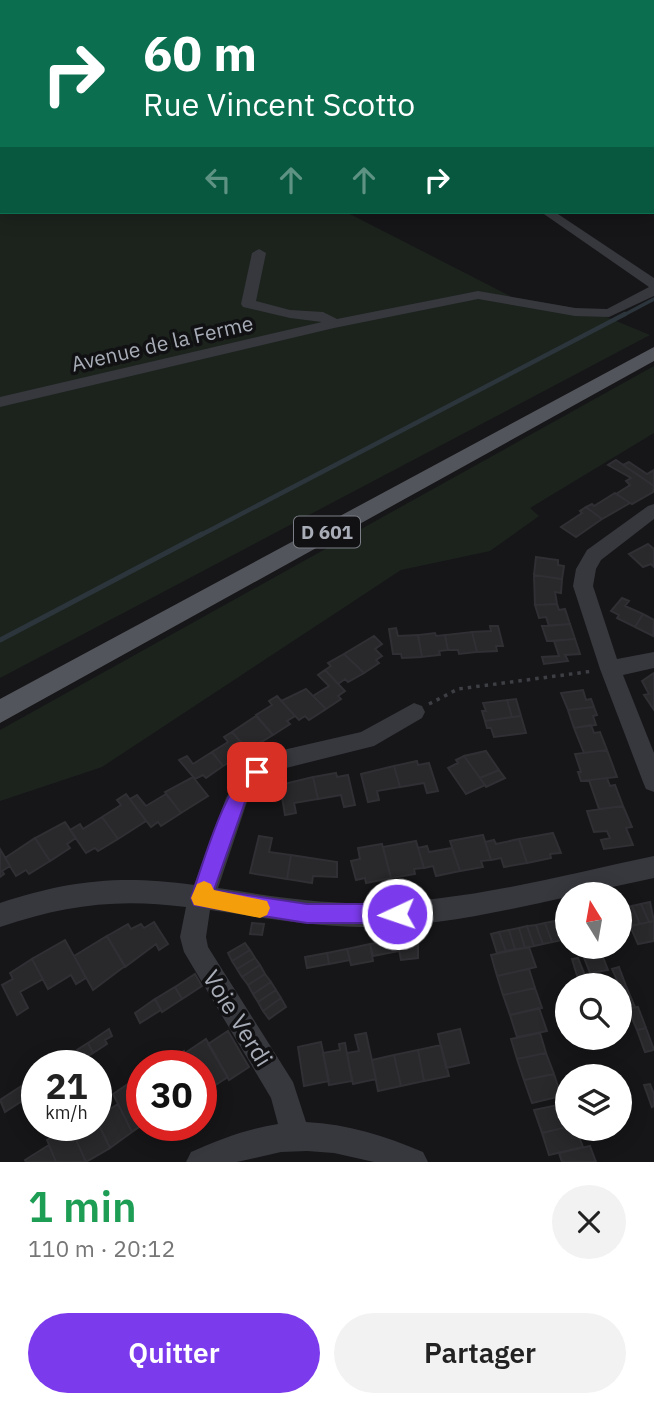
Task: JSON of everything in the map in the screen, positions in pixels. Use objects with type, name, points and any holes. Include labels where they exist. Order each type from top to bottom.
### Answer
[{"type":"main road","name":"D 601","points":[[0,696],[654,341]]},
{"type":"main road","name":"D 601","points":[[0,712],[654,352]]},
{"type":"street","points":[[550,214],[654,284]]},
{"type":"street","points":[[259,253],[248,304],[290,314],[323,316],[334,324]]},
{"type":"street","name":"Avenue de la Ferme","points":[[0,402],[334,324],[478,295],[575,312],[609,313],[654,290]]},
{"type":"street","points":[[654,510],[594,555],[584,574],[585,598],[654,780]]},
{"type":"street","points":[[610,669],[654,660]]},
{"type":"street","name":"Voie Verdi","points":[[296,1136],[283,1092],[197,951],[193,928],[201,898],[237,798],[250,777],[283,759],[366,740],[414,712]]},
{"type":"street","points":[[0,915],[39,902],[89,891],[147,890],[287,912],[379,915],[448,908],[654,867]]},
{"type":"street","points":[[201,1162],[241,1145],[270,1138],[296,1136],[356,1141],[383,1148],[413,1162]]},
{"type":"path","points":[[414,712],[458,689],[610,669]]},
{"type":"shaded area","points":[[0,214],[350,214],[512,297],[592,311],[650,335],[0,678]]},
{"type":"shaded area","points":[[654,366],[654,433],[530,508],[539,516],[490,551],[401,570],[102,767],[0,801],[0,730]]},
{"type":"building","points":[[616,460],[654,486],[653,492],[632,504],[616,494],[630,485],[626,481],[631,478],[608,465]]},
{"type":"building","points":[[629,462],[647,474],[654,470],[654,486],[623,465]]},
{"type":"building","points":[[615,493],[630,503],[602,519],[586,507],[592,504],[594,506]]},
{"type":"building","points":[[586,507],[602,519],[576,537],[561,527],[582,513],[580,511]]},
{"type":"building","points":[[648,544],[654,549],[654,567],[651,564],[643,567],[629,554]]},
{"type":"building","points":[[536,557],[558,560],[558,565],[564,566],[562,579],[534,575]]},
{"type":"building","points":[[534,575],[562,579],[561,593],[555,592],[557,604],[535,605]]},
{"type":"building","points":[[622,598],[629,601],[625,606],[643,614],[635,627],[617,618],[619,615],[611,611]]},
{"type":"building","points":[[557,604],[559,610],[565,609],[570,624],[549,626],[546,617],[539,618],[535,605]]},
{"type":"building","points":[[643,614],[654,620],[653,636],[635,627]]},
{"type":"building","points":[[570,624],[575,639],[547,641],[542,626]]},
{"type":"building","points":[[490,626],[498,626],[503,646],[496,646],[497,651],[477,652],[472,632],[491,631]]},
{"type":"building","points":[[396,628],[398,636],[418,635],[422,657],[402,658],[401,654],[393,654],[389,629]]},
{"type":"building","points":[[472,632],[477,652],[459,654],[458,650],[448,650],[445,635]]},
{"type":"building","points":[[435,633],[436,636],[445,635],[448,650],[439,651],[440,655],[422,657],[418,635]]},
{"type":"building","points":[[374,636],[382,644],[375,649],[382,656],[376,660],[379,663],[364,673],[344,654]]},
{"type":"building","points":[[575,639],[580,654],[565,655],[568,661],[544,664],[542,657],[559,656],[554,641]]},
{"type":"building","points":[[344,654],[364,673],[338,684],[325,670],[331,666],[328,663]]},
{"type":"building","points":[[325,670],[345,691],[338,696],[341,699],[326,709],[313,696],[329,686],[318,675]]},
{"type":"building","points":[[654,673],[654,710],[644,695],[649,694],[642,681]]},
{"type":"building","points":[[306,689],[326,709],[309,720],[305,716],[299,720],[281,701]]},
{"type":"building","points":[[583,690],[586,700],[591,699],[594,707],[568,710],[561,693]]},
{"type":"building","points":[[277,696],[295,716],[287,721],[290,724],[273,735],[256,715],[272,705],[269,701]]},
{"type":"building","points":[[516,699],[521,716],[512,717],[507,700]]},
{"type":"building","points":[[507,700],[512,717],[485,721],[483,703]]},
{"type":"building","points":[[594,707],[596,725],[574,728],[568,710]]},
{"type":"building","points":[[256,716],[273,735],[248,750],[232,732]]},
{"type":"building","points":[[521,716],[526,733],[494,737],[485,721]]},
{"type":"building","points":[[591,725],[594,733],[600,732],[607,750],[584,753],[574,728]]},
{"type":"building","points":[[232,732],[245,747],[237,752],[240,756],[223,766],[212,752],[228,742],[224,737]]},
{"type":"building","points":[[607,750],[617,777],[581,781],[575,754]]},
{"type":"building","points":[[486,751],[499,770],[480,778],[464,756]]},
{"type":"building","points":[[212,752],[223,766],[206,778],[203,775],[195,779],[179,760],[187,756],[193,764]]},
{"type":"building","points":[[464,756],[485,785],[466,794],[448,768]]},
{"type":"building","points":[[417,761],[418,765],[429,763],[438,791],[427,793],[424,783],[400,787],[394,766]]},
{"type":"building","points":[[394,766],[400,787],[377,791],[379,800],[368,802],[361,774]]},
{"type":"building","points":[[499,770],[505,778],[486,787],[480,778]]},
{"type":"building","points":[[336,773],[337,777],[348,775],[355,805],[344,807],[341,795],[318,799],[313,777]]},
{"type":"building","points":[[193,777],[208,796],[181,813],[165,792]]},
{"type":"building","points":[[313,777],[318,799],[294,803],[296,813],[285,815],[280,785]]},
{"type":"building","points":[[607,778],[610,786],[615,785],[623,806],[599,809],[589,780]]},
{"type":"building","points":[[126,794],[146,821],[118,839],[102,817],[121,805],[117,800]]},
{"type":"building","points":[[166,794],[181,813],[161,826],[158,822],[151,827],[130,799],[137,795],[146,806]]},
{"type":"building","points":[[623,806],[632,827],[626,828],[633,845],[604,849],[601,840],[610,838],[607,831],[594,832],[587,811]]},
{"type":"building","points":[[102,817],[118,839],[98,851],[95,848],[86,853],[70,830],[80,824],[83,829]]},
{"type":"building","points":[[65,822],[76,838],[67,844],[70,848],[50,861],[35,838]]},
{"type":"building","points":[[553,833],[561,853],[550,854],[551,858],[527,863],[519,839]]},
{"type":"building","points":[[483,835],[491,860],[481,861],[483,867],[460,871],[450,841]]},
{"type":"building","points":[[259,836],[272,838],[269,852],[291,855],[287,879],[250,873]]},
{"type":"building","points":[[35,838],[50,861],[29,874],[26,870],[16,876],[5,858]]},
{"type":"building","points":[[519,839],[527,863],[504,867],[501,858],[491,860],[485,842],[494,840],[496,844]]},
{"type":"building","points":[[416,841],[424,868],[414,869],[415,874],[391,878],[383,847]]},
{"type":"building","points":[[382,844],[391,878],[366,883],[365,878],[356,880],[351,861],[360,859],[358,848]]},
{"type":"building","points":[[427,846],[429,852],[452,848],[460,871],[436,876],[433,866],[424,868],[418,848]]},
{"type":"building","points":[[0,849],[10,866],[2,871],[4,874],[0,877]]},
{"type":"building","points":[[291,855],[337,862],[337,877],[313,876],[312,883],[287,879]]},
{"type":"building","points":[[650,902],[654,921],[649,922],[641,904]]},
{"type":"building","points":[[641,904],[649,922],[640,924],[632,906]]},
{"type":"building","points":[[632,906],[640,924],[632,926]]},
{"type":"building","points":[[555,921],[555,941],[552,942],[545,923]]},
{"type":"building","points":[[654,921],[654,941],[638,944],[632,926]]},
{"type":"building","points":[[154,922],[168,944],[159,950],[156,944],[125,967],[107,936],[128,924],[131,929],[141,924],[144,928]]},
{"type":"building","points":[[252,923],[264,924],[262,935],[250,934]]},
{"type":"building","points":[[545,923],[552,942],[543,944],[536,925]]},
{"type":"building","points":[[536,925],[543,944],[534,946],[527,926]]},
{"type":"building","points":[[527,926],[534,946],[525,948],[519,928]]},
{"type":"building","points":[[519,928],[525,948],[515,949],[509,930]]},
{"type":"building","points":[[509,930],[515,949],[506,951],[499,932]]},
{"type":"building","points":[[499,932],[506,951],[497,953],[491,934]]},
{"type":"building","points":[[107,936],[125,966],[93,990],[74,956]]},
{"type":"building","points":[[397,939],[399,951],[373,956],[370,944]]},
{"type":"building","points":[[397,939],[418,945],[418,958],[401,960]]},
{"type":"building","points":[[65,940],[86,978],[76,984],[71,975],[48,989],[32,959]]},
{"type":"building","points":[[245,943],[250,950],[232,961],[228,953]]},
{"type":"building","points":[[370,944],[373,961],[351,965],[347,949]]},
{"type":"building","points":[[529,947],[536,967],[497,976],[491,955]]},
{"type":"building","points":[[347,949],[350,960],[329,964],[327,953]]},
{"type":"building","points":[[250,950],[255,958],[237,969],[232,961]]},
{"type":"building","points":[[327,953],[329,964],[307,968],[305,957]]},
{"type":"building","points":[[255,958],[260,965],[242,977],[237,969]]},
{"type":"building","points":[[32,959],[43,979],[20,992],[28,1008],[17,1015],[2,985],[13,979],[10,973]]},
{"type":"building","points":[[572,959],[578,959],[584,973],[576,973]]},
{"type":"building","points":[[585,959],[604,959],[608,970],[590,973]]},
{"type":"building","points":[[260,965],[265,974],[248,985],[242,977]]},
{"type":"building","points":[[619,967],[621,973],[614,973],[612,969]]},
{"type":"building","points":[[529,969],[535,988],[503,995],[497,976]]},
{"type":"building","points":[[195,974],[202,986],[182,999],[175,987]]},
{"type":"building","points":[[265,974],[271,982],[253,994],[248,985]]},
{"type":"building","points":[[271,982],[276,990],[258,1002],[253,994]]},
{"type":"building","points":[[175,987],[182,999],[162,1012],[155,999]]},
{"type":"building","points":[[535,988],[542,1008],[510,1015],[503,995]]},
{"type":"building","points":[[276,990],[281,998],[263,1011],[258,1002]]},
{"type":"building","points":[[281,998],[286,1007],[269,1019],[263,1011]]},
{"type":"building","points":[[155,999],[161,1010],[140,1023],[135,1013]]},
{"type":"building","points":[[638,1007],[646,1028],[637,1030],[632,1018],[632,1008]]},
{"type":"building","points":[[539,1008],[547,1031],[517,1037],[510,1015]]},
{"type":"building","points":[[646,1028],[654,1050],[645,1052],[637,1030]]},
{"type":"building","points":[[109,1029],[112,1036],[105,1040],[107,1044],[98,1050],[92,1050],[88,1043]]},
{"type":"building","points":[[460,1029],[469,1063],[446,1068],[438,1034]]},
{"type":"building","points":[[228,1031],[249,1067],[229,1080],[217,1059],[217,1050],[212,1050],[208,1044]]},
{"type":"building","points":[[366,1033],[376,1079],[353,1084],[347,1053],[359,1051],[355,1035]]},
{"type":"building","points":[[540,1033],[546,1053],[517,1059],[511,1039]]},
{"type":"building","points":[[206,1039],[212,1050],[190,1050]]},
{"type":"building","points":[[321,1042],[329,1081],[304,1086],[298,1047]]},
{"type":"building","points":[[88,1043],[92,1050],[77,1050]]},
{"type":"building","points":[[345,1043],[352,1081],[329,1085],[323,1053],[340,1050],[339,1044]]},
{"type":"building","points":[[441,1045],[449,1076],[424,1081],[418,1050]]},
{"type":"building","points":[[418,1050],[424,1081],[401,1086],[394,1055]]},
{"type":"building","points":[[546,1053],[554,1074],[524,1080],[517,1059]]},
{"type":"building","points":[[394,1055],[401,1086],[378,1091],[372,1060]]},
{"type":"building","points":[[217,1058],[228,1077],[217,1084]]},
{"type":"building","points":[[554,1074],[555,1097],[532,1103],[524,1080]]},
{"type":"building","points":[[650,1084],[654,1094],[652,1107],[644,1085]]},
{"type":"building","points":[[126,1085],[126,1120],[113,1094]]},
{"type":"building","points":[[21,1086],[21,1102],[5,1112],[0,1100]]},
{"type":"building","points":[[118,1104],[126,1120],[126,1136],[110,1148],[107,1141],[112,1141],[112,1108]]},
{"type":"building","points":[[555,1106],[555,1130],[542,1133],[534,1110]]},
{"type":"building","points":[[555,1130],[555,1141],[581,1141],[583,1147],[549,1155],[542,1133]]},
{"type":"building","points":[[47,1141],[77,1141],[86,1162],[56,1162]]},
{"type":"building","points":[[77,1141],[107,1141],[110,1148],[86,1162]]},
{"type":"building","points":[[49,1145],[56,1162],[26,1162],[25,1160]]},
{"type":"building","points":[[590,1146],[596,1162],[562,1162],[559,1153]]},
{"type":"waterway","points":[[622,316],[654,299]]},
{"type":"waterway","points":[[199,536],[625,314]]},
{"type":"waterway","points":[[0,640],[202,534]]},
{"type":"slow traffic","points":[[204,891],[201,898],[260,908]]},
{"type":"route","points":[[257,772],[250,777],[237,798],[201,898],[307,914],[397,914]]}]
